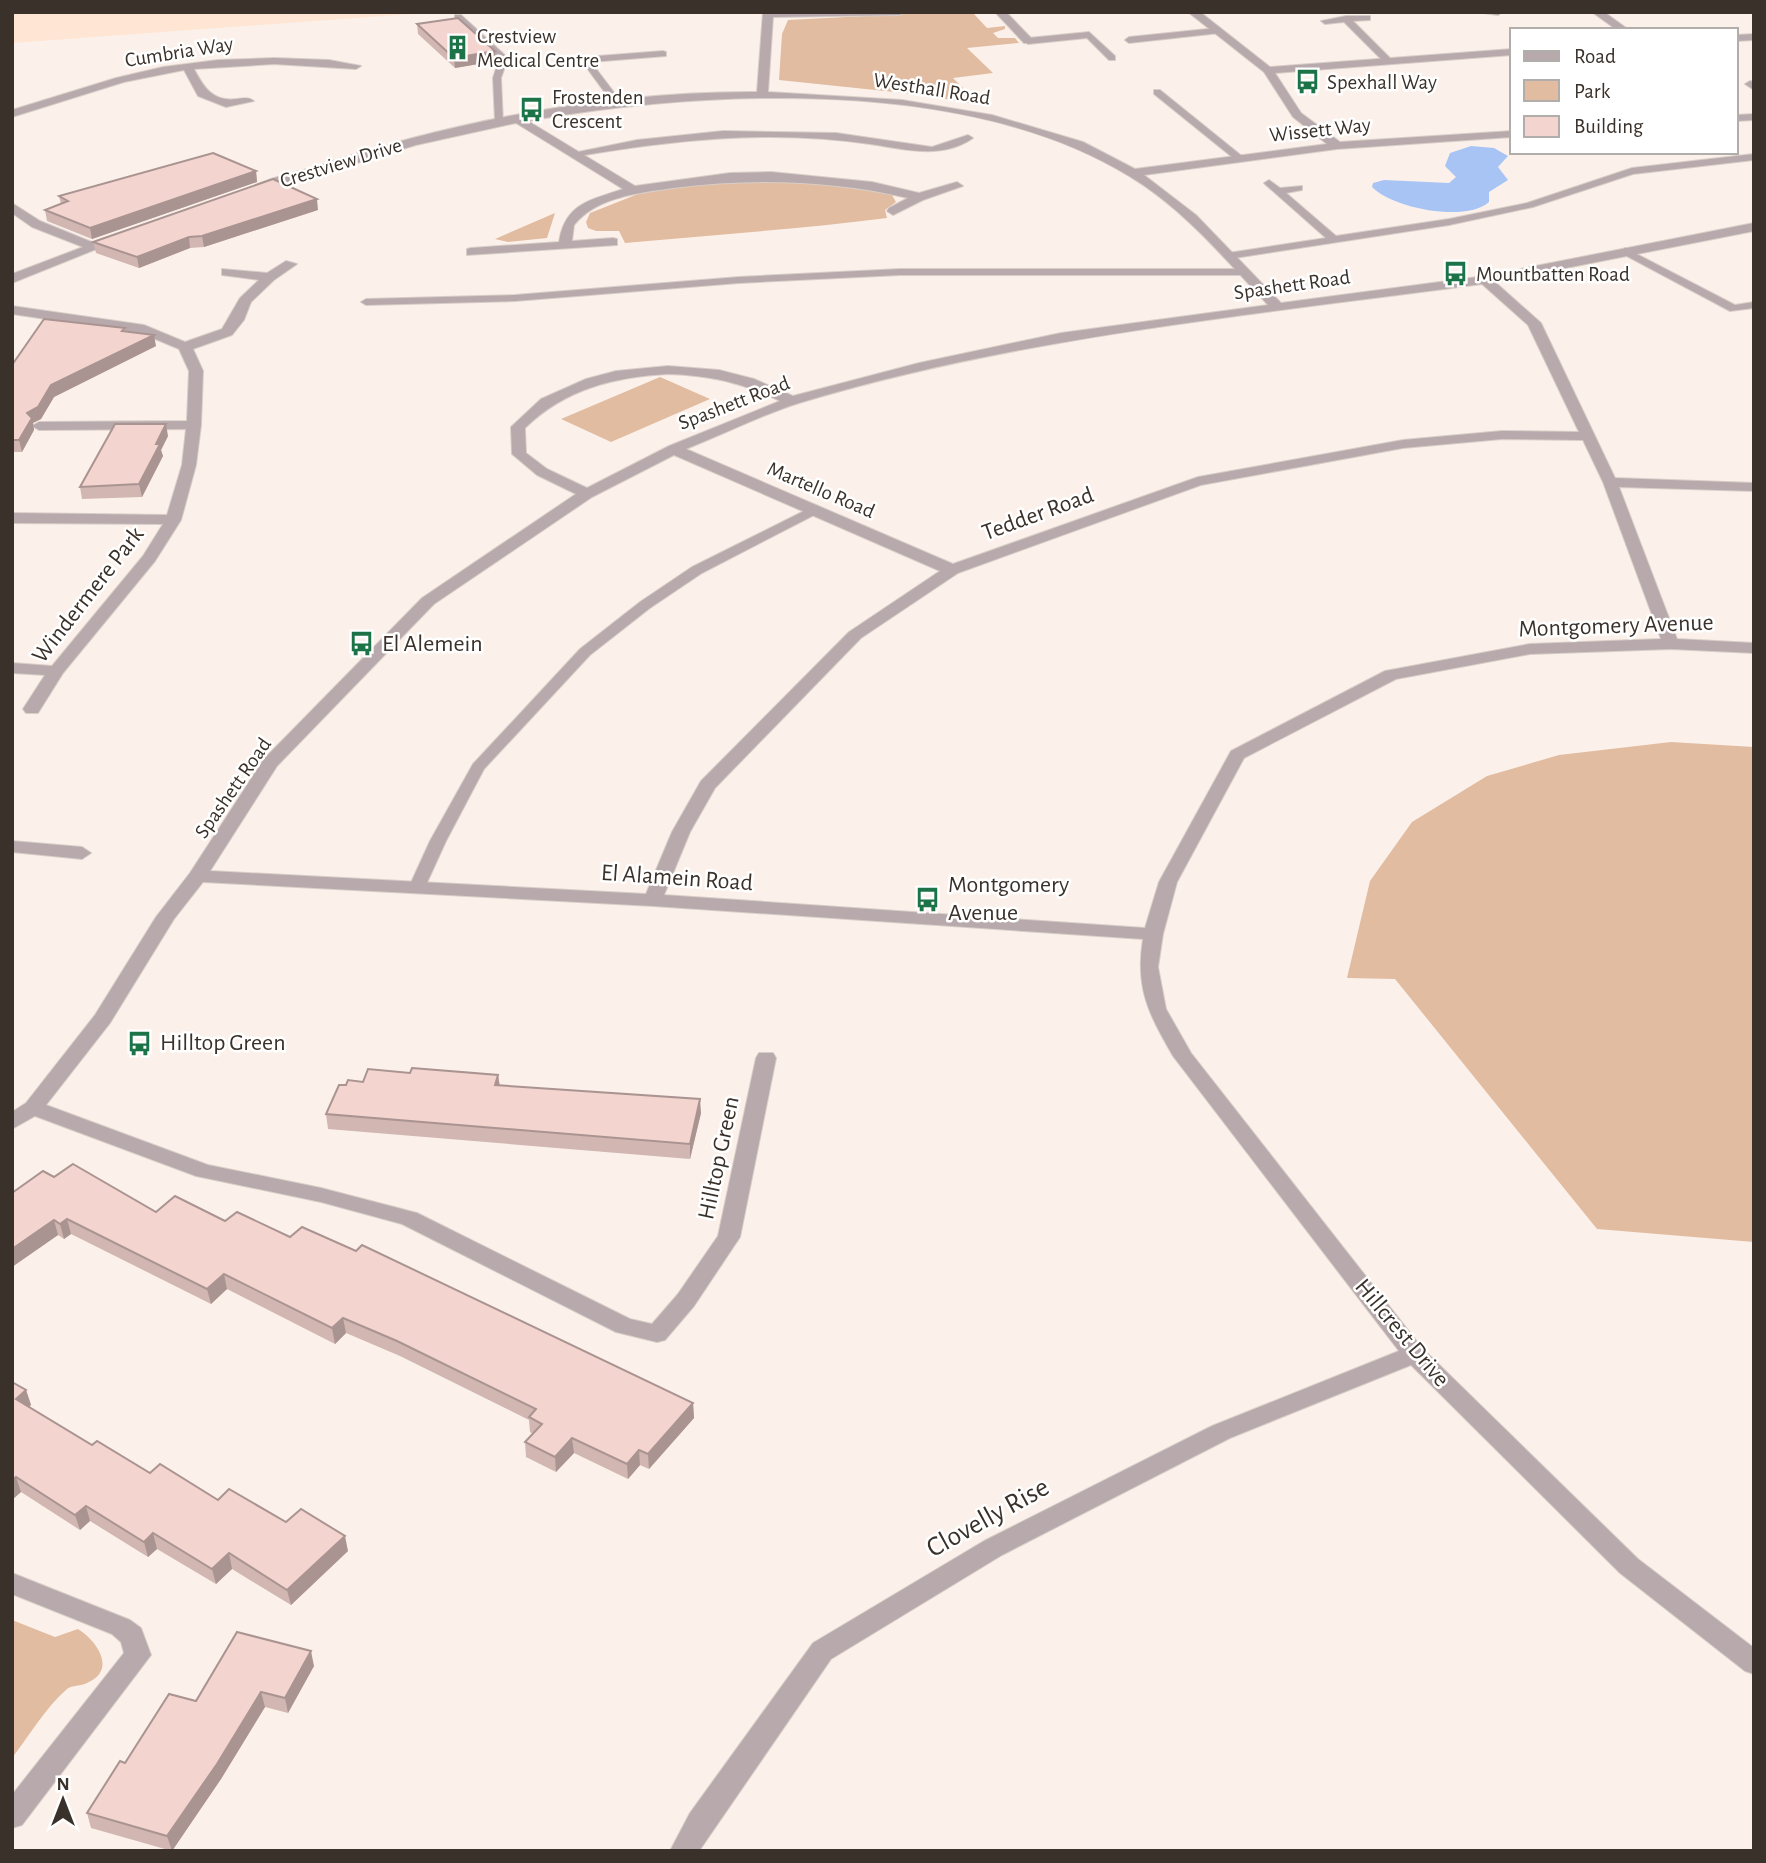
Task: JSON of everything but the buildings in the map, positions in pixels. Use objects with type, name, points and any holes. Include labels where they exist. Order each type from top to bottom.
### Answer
[{"type":"street","points":[[762,93],[768,13],[900,12]]},
{"type":"street","points":[[1000,12],[1028,41]]},
{"type":"street","points":[[1193,12],[1268,70],[1297,115],[1337,146]]},
{"type":"street","points":[[1597,12],[1621,28]]},
{"type":"street","points":[[1268,70],[1510,52]]},
{"type":"street","name":"Cumbria Way","points":[[12,114],[135,76],[188,67],[273,61],[356,66]]},
{"type":"street","points":[[188,67],[202,94],[226,104],[248,102]]},
{"type":"street","name":"Westhall Road","points":[[516,118],[671,97],[762,93],[841,96],[944,108],[1030,125],[1087,148],[1133,173],[1181,205],[1278,309]]},
{"type":"street","points":[[214,113],[226,104]]},
{"type":"street","points":[[516,118],[633,190]]},
{"type":"street","name":"Crestview Drive","points":[[247,192],[419,139],[516,118]]},
{"type":"street","name":"Wissett Way","points":[[1133,173],[1337,146],[1510,134]]},
{"type":"street","points":[[565,245],[568,224],[579,211],[591,204],[633,190],[730,177],[771,176],[872,186],[919,197]]},
{"type":"street","points":[[892,211],[919,197],[957,186]]},
{"type":"street","points":[[12,207],[36,224],[93,247]]},
{"type":"street","name":"Spashett Road","points":[[12,1122],[33,1108],[103,1019],[166,917],[198,876],[270,763],[428,601],[587,494],[674,449],[792,401],[919,367],[1061,337],[1485,280],[1754,227]]},
{"type":"street","points":[[12,279],[132,233]]},
{"type":"street","points":[[471,252],[613,242]]},
{"type":"street","points":[[12,310],[144,329],[185,347],[227,332],[237,320],[245,301],[270,277],[291,264]]},
{"type":"street","points":[[227,272],[270,277]]},
{"type":"street","points":[[1485,280],[1534,323],[1610,482],[1671,644]]},
{"type":"street","name":"Windermere Park","points":[[32,709],[56,670],[149,558],[173,520],[189,465],[194,425],[196,371],[185,347]]},
{"type":"street","points":[[587,494],[542,472],[519,454],[518,427],[543,403],[584,383],[654,372],[703,373],[743,380],[792,401]]},
{"type":"street","points":[[39,426],[194,425]]},
{"type":"street","name":"Tedder Road","points":[[653,900],[681,832],[707,785],[855,635],[952,570],[1198,481],[1403,444],[1502,435],[1588,436]]},
{"type":"street","name":"Martello Road","points":[[674,449],[952,570]]},
{"type":"street","points":[[1610,482],[1754,487]]},
{"type":"street","points":[[12,518],[173,520]]},
{"type":"street","name":"Montgomery Avenue","points":[[1153,934],[1168,882],[1237,755],[1391,675],[1530,649],[1671,644],[1754,648]]},
{"type":"street","points":[[12,668],[56,670]]},
{"type":"street","points":[[13,847],[82,853]]},
{"type":"street","name":"El Alamein Road","points":[[198,876],[653,900],[1153,934]]},
{"type":"street","name":"Hillcrest Drive","points":[[1153,934],[1149,967],[1156,1009],[1183,1056],[1414,1354],[1629,1566],[1754,1663]]},
{"type":"street","name":"Hilltop Green","points":[[33,1108],[204,1171],[321,1195],[409,1218],[624,1326],[657,1334],[686,1300],[729,1237],[766,1058]]},
{"type":"street","name":"Clovelly Rise","points":[[684,1851],[700,1822],[822,1651],[993,1548],[1221,1432],[1414,1354]]},
{"type":"street","points":[[12,1583],[121,1627],[132,1636],[138,1655],[12,1816]]},
{"type":"lane","points":[[1481,13],[1498,12]]},
{"type":"lane","points":[[1481,13],[1493,21]]},
{"type":"lane","points":[[458,16],[504,58],[497,78],[500,121]]},
{"type":"lane","points":[[1325,21],[1367,18]]},
{"type":"lane","points":[[1346,19],[1388,61]]},
{"type":"lane","points":[[1129,40],[1217,31]]},
{"type":"lane","points":[[1028,41],[1089,35],[1112,58]]},
{"type":"lane","points":[[617,103],[585,60],[663,54]]},
{"type":"lane","points":[[1157,92],[1240,159]]},
{"type":"lane","points":[[573,155],[637,142],[723,134],[836,136],[933,150],[968,138]]},
{"type":"lane","points":[[1228,256],[1415,228],[1529,205],[1632,172],[1754,157]]},
{"type":"lane","points":[[1269,183],[1334,240]]},
{"type":"lane","points":[[1278,191],[1299,188]]},
{"type":"lane","points":[[1403,218],[1415,228]]},
{"type":"lane","points":[[1625,251],[1734,309],[1754,305]]},
{"type":"lane","points":[[366,302],[515,298],[739,280],[900,272],[1243,272]]},
{"type":"lane","points":[[417,887],[438,841],[478,768],[585,652],[645,605],[697,570],[814,510]]},
{"type":"shaded area","points":[[12,12],[412,12],[412,14],[12,43]]},
{"type":"green space","points":[[985,12],[974,14],[987,28],[1005,26],[1005,29],[993,33],[998,38],[1015,38],[1019,43],[967,48],[993,73],[953,78],[980,105],[923,95],[779,80],[782,34],[788,20]]},
{"type":"green space","points":[[741,179],[847,185],[892,195],[896,202],[885,210],[887,218],[625,243],[619,231],[596,231],[588,228],[586,222],[590,213],[643,192]]},
{"type":"green space","points":[[555,213],[547,238],[508,242],[495,239]]},
{"type":"green space","points":[[660,377],[710,399],[611,442],[561,419]]},
{"type":"green space","points":[[1671,742],[1754,747],[1754,1242],[1597,1229],[1395,979],[1347,978],[1370,881],[1412,822],[1487,776],[1559,755]]},
{"type":"green space","points":[[12,1620],[55,1637],[78,1629],[97,1647],[103,1663],[96,1677],[85,1684],[69,1688],[59,1696],[12,1758]]},
{"type":"water","points":[[1471,146],[1494,148],[1508,156],[1498,167],[1508,180],[1489,192],[1489,202],[1478,208],[1447,212],[1412,207],[1382,195],[1372,187],[1373,183],[1384,180],[1449,183],[1456,177],[1445,166],[1450,153]]},
{"type":"place","name":"Crestview Medical Centre","points":[[457,48]]},
{"type":"place","name":"Spexhall Way","points":[[1307,82]]},
{"type":"place","name":"Frostenden Crescent","points":[[532,109]]},
{"type":"place","name":"Mountbatten Road","points":[[1456,274]]},
{"type":"place","name":"El Alemein","points":[[362,644]]},
{"type":"place","name":"Montgomery Avenue","points":[[928,899]]},
{"type":"place","name":"Hilltop Green","points":[[140,1043]]}]
